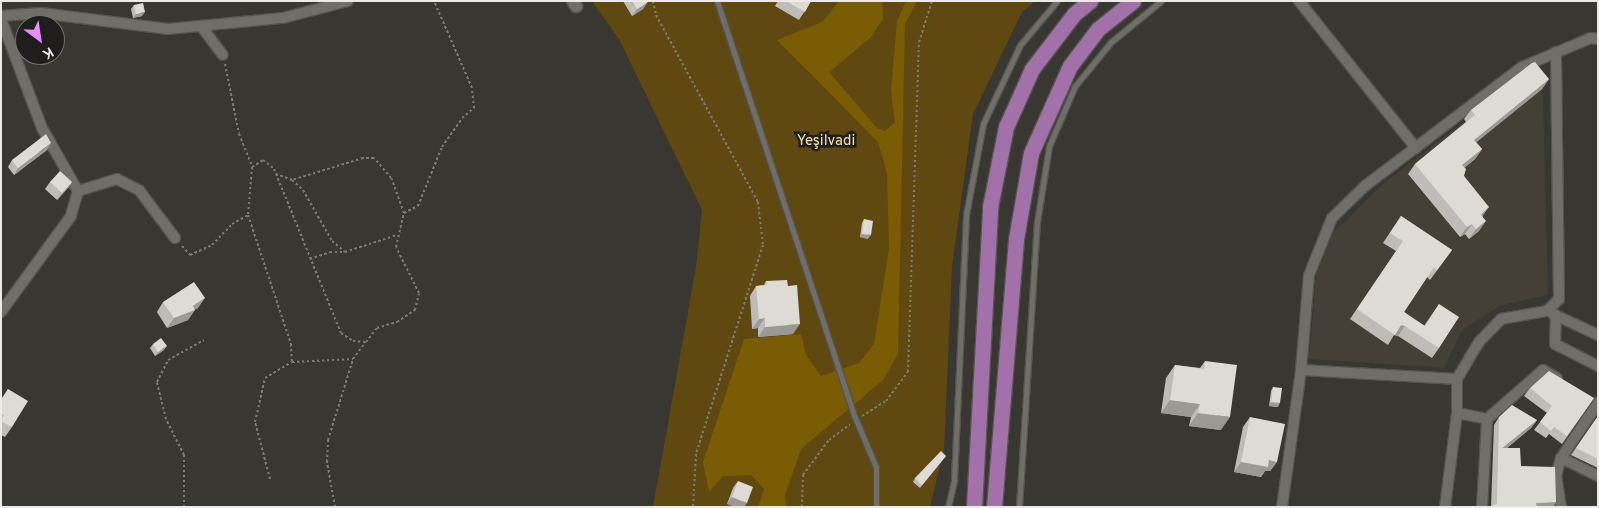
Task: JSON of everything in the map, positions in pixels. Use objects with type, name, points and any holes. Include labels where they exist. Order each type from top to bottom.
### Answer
[{"type":"main road","points":[[974,507],[990,207],[1006,127],[1032,69],[1074,14],[1090,1]]},
{"type":"main road","points":[[994,507],[1016,239],[1031,153],[1070,66],[1098,29],[1133,1]]},
{"type":"street","points":[[1,312],[71,216],[78,191],[42,128],[1,18],[41,13],[168,29],[283,18],[348,1]]},
{"type":"street","points":[[1299,1],[1416,148]]},
{"type":"street","points":[[201,26],[223,55]]},
{"type":"street","points":[[1282,507],[1301,370],[1309,275],[1332,218],[1365,186],[1522,67],[1591,38],[1598,39]]},
{"type":"street","points":[[1556,52],[1559,299],[1552,313],[1555,344],[1598,366]]},
{"type":"street","points":[[78,191],[117,179],[139,190],[175,238]]},
{"type":"street","points":[[1445,507],[1457,413],[1457,379],[1479,342],[1502,319],[1552,313],[1598,335]]},
{"type":"street","points":[[1301,370],[1457,379]]},
{"type":"street","points":[[1482,507],[1487,420],[1543,370],[1566,383]]},
{"type":"street","points":[[1561,507],[1556,474],[1561,458],[1595,400]]},
{"type":"street","points":[[1457,413],[1487,420]]},
{"type":"street","points":[[1561,458],[1598,476]]},
{"type":"lane","points":[[717,1],[855,417],[876,467],[876,507]]},
{"type":"lane","points":[[948,507],[954,480],[966,215],[982,124],[1020,45],[1057,1]]},
{"type":"lane","points":[[1019,507],[1037,222],[1049,146],[1075,86],[1111,42],[1161,1]]},
{"type":"path","points":[[404,213],[418,206],[442,147],[462,118],[474,108],[472,88],[434,1]]},
{"type":"path","points":[[653,1],[656,16],[758,202],[763,245],[696,454],[693,507]]},
{"type":"path","points":[[802,507],[803,475],[829,440],[855,417],[886,400],[908,372],[919,42],[932,1]]},
{"type":"path","points":[[223,55],[239,134],[252,167],[248,215],[291,344],[292,362]]},
{"type":"path","points":[[292,180],[363,158],[374,158],[391,178],[404,213],[397,234],[398,254],[419,293],[415,310],[398,322],[377,328],[353,360],[328,440],[326,462],[335,507]]},
{"type":"path","points":[[252,167],[263,160],[276,174],[341,333],[353,341],[366,342]]},
{"type":"path","points":[[276,174],[292,180],[303,190],[332,241],[345,252]]},
{"type":"path","points":[[175,238],[190,255],[212,245],[232,224],[248,215]]},
{"type":"path","points":[[310,259],[330,252],[345,252],[397,234]]},
{"type":"path","points":[[184,507],[184,455],[166,419],[157,382],[168,360],[204,340]]},
{"type":"path","points":[[270,478],[255,422],[266,378],[292,362],[353,360]]},
{"type":"shaded area","points":[[839,1],[882,1],[883,19],[870,38],[829,72],[877,128],[885,131],[895,122],[891,91],[897,21],[906,1],[917,1],[905,24],[898,354],[883,380],[801,449],[785,495],[786,507],[758,507],[764,489],[751,475],[723,476],[709,492],[703,462],[744,339],[801,334],[806,355],[821,376],[859,363],[874,344],[889,249],[887,173],[878,142],[777,40],[822,22]]},
{"type":"shaded area","points":[[1527,73],[1543,94],[1548,295],[1501,305],[1462,330],[1444,368],[1309,359],[1316,276],[1333,233],[1383,184]]},
{"type":"green space","name":"Yeşilvadi","points":[[592,1],[1035,1],[1022,12],[973,114],[952,267],[944,449],[930,507],[653,507],[696,267],[702,210],[619,39]]},
{"type":"building","points":[[632,1],[647,1],[648,2],[637,9]]},
{"type":"building","points":[[786,1],[811,1],[805,12]]},
{"type":"building","points":[[143,3],[145,12],[136,14],[134,5]]},
{"type":"building","points":[[1535,62],[1549,79],[1474,140],[1482,149],[1462,165],[1466,169],[1464,176],[1489,207],[1481,215],[1486,221],[1476,229],[1472,224],[1467,227],[1415,164],[1475,115],[1471,110]]},
{"type":"building","points":[[46,134],[51,143],[18,168],[12,160]]},
{"type":"building","points":[[60,171],[72,182],[62,193],[50,182]]},
{"type":"building","points":[[1401,216],[1452,250],[1437,270],[1434,267],[1404,312],[1425,326],[1439,304],[1459,317],[1439,348],[1405,326],[1401,325],[1395,335],[1357,309],[1403,241],[1390,233]]},
{"type":"building","points":[[864,219],[873,221],[871,235],[862,234]]},
{"type":"building","points":[[787,280],[788,286],[797,285],[800,324],[765,327],[765,318],[759,319],[756,286],[767,285],[766,281]]},
{"type":"building","points":[[194,282],[205,298],[193,306],[195,310],[174,318],[163,302]]},
{"type":"building","points":[[161,338],[167,346],[158,352],[153,344]]},
{"type":"building","points":[[1205,361],[1237,365],[1230,417],[1198,413],[1200,404],[1170,400],[1175,365],[1204,369]]},
{"type":"building","points":[[1549,371],[1594,398],[1567,436],[1554,427],[1551,431],[1540,422],[1552,406],[1530,388]]},
{"type":"building","points":[[1273,387],[1282,388],[1280,403],[1271,402]]},
{"type":"building","points":[[8,389],[28,401],[12,427],[1,421],[4,415],[1,413],[1,401]]},
{"type":"building","points":[[1512,405],[1537,420],[1502,448],[1520,448],[1521,466],[1555,467],[1556,502],[1536,503],[1537,507],[1493,507],[1493,505],[1497,504],[1499,417]]},
{"type":"building","points":[[1598,416],[1598,459],[1576,448]]},
{"type":"building","points":[[1250,417],[1285,424],[1277,462],[1269,460],[1268,467],[1241,462]]},
{"type":"building","points":[[941,451],[946,456],[922,485],[915,478]]},
{"type":"building","points":[[738,481],[753,487],[747,503],[732,497]]}]
